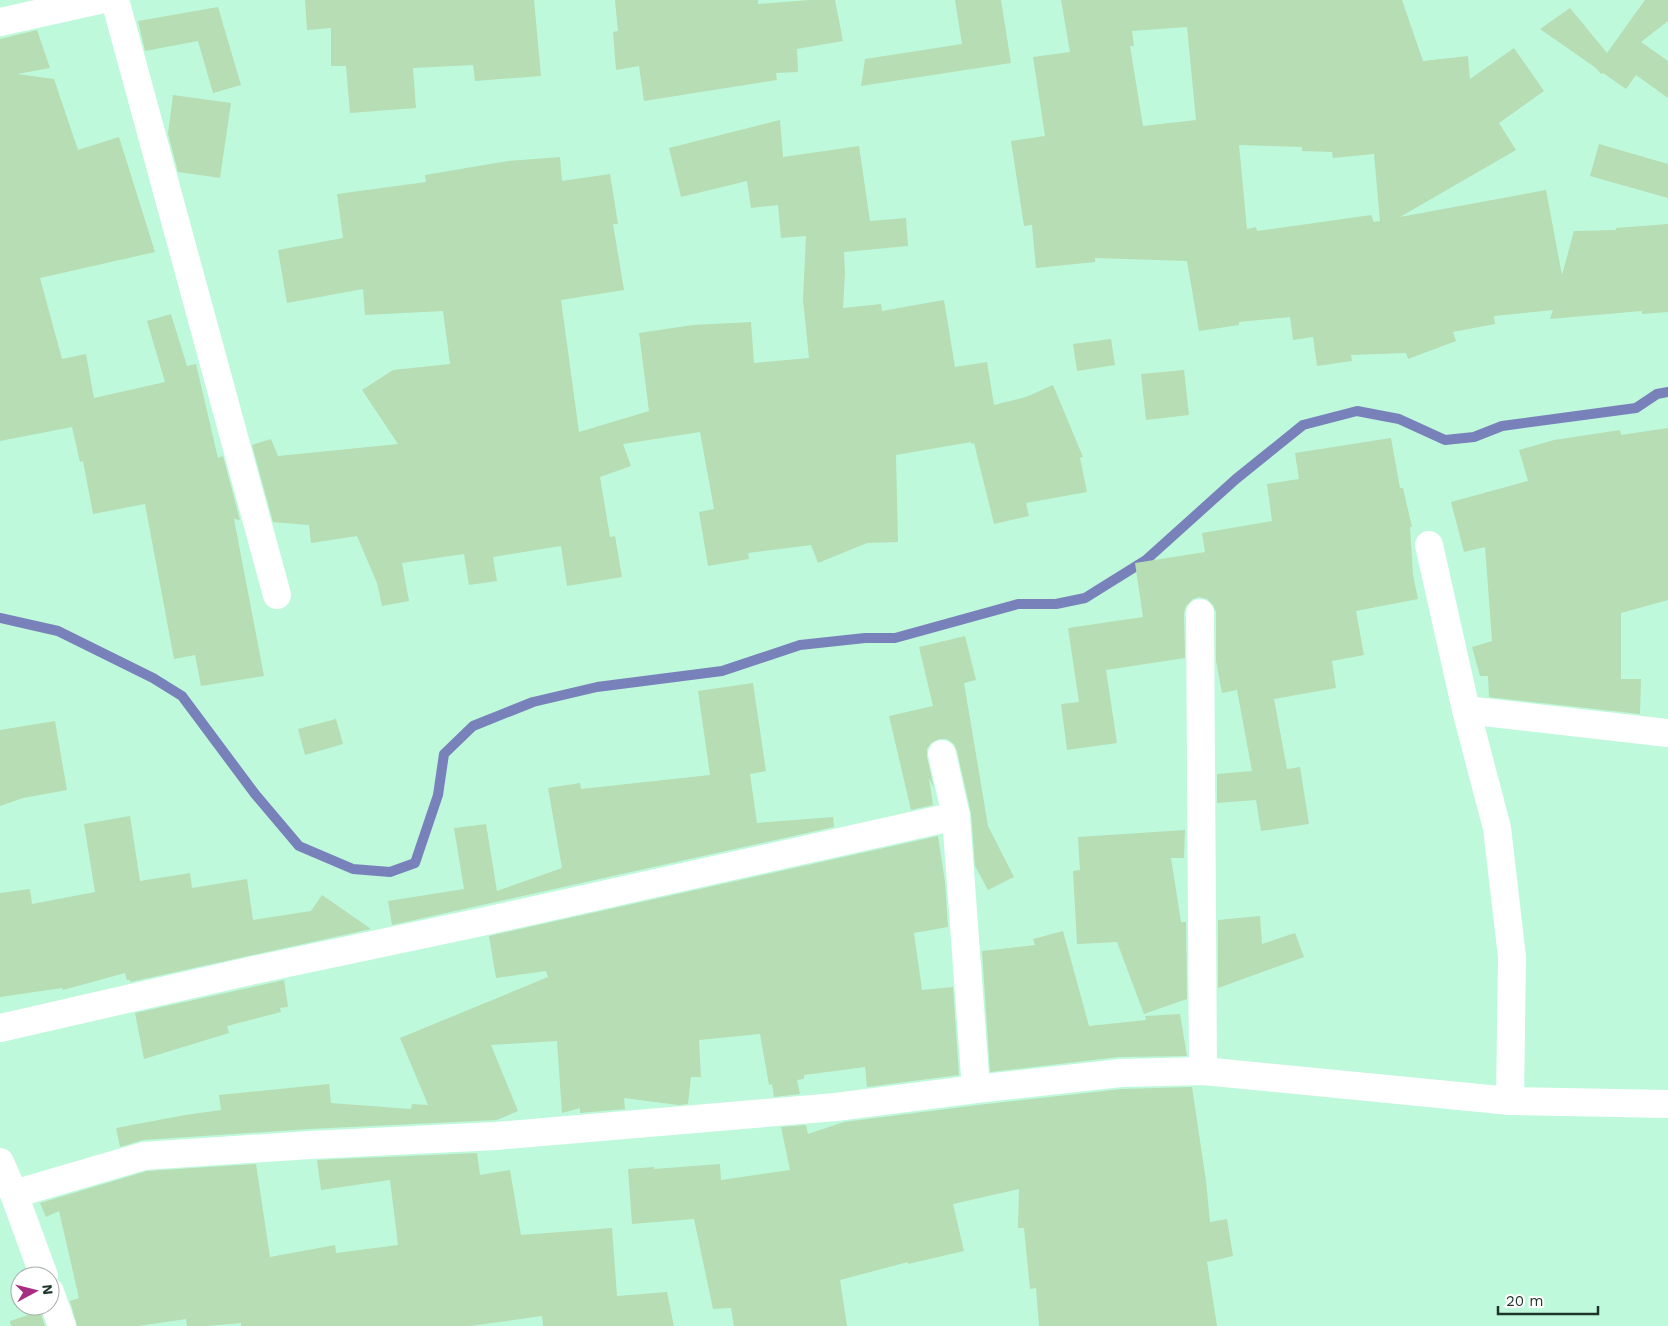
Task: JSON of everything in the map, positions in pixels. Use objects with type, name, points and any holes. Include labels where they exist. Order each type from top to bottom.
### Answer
[{"type":"street","points":[[0,22],[99,0]]},
{"type":"street","points":[[114,0],[277,595]]},
{"type":"street","points":[[1429,545],[1466,710],[1497,828],[1512,957],[1510,1101]]},
{"type":"street","points":[[1200,613],[1203,1071]]},
{"type":"street","points":[[1466,710],[1668,733]]},
{"type":"street","points":[[942,754],[956,816],[976,1089]]},
{"type":"street","points":[[0,1028],[245,972],[505,917],[956,816]]},
{"type":"street","points":[[14,1194],[144,1156],[310,1145],[496,1136],[836,1107],[1121,1073],[1203,1071],[1510,1101],[1667,1108]]},
{"type":"street","points":[[0,1162],[40,1266]]},
{"type":"building","points":[[305,0],[534,0],[541,76],[475,81],[473,65],[413,68],[416,108],[350,113],[346,66],[331,66],[331,28],[307,30]]},
{"type":"building","points":[[615,0],[758,0],[758,4],[835,0],[843,41],[797,49],[798,72],[776,73],[777,80],[644,101],[639,66],[616,70],[613,32],[618,31]]},
{"type":"building","points":[[955,0],[1001,0],[1011,63],[861,86],[865,59],[962,44]]},
{"type":"building","points":[[1061,0],[1402,0],[1423,61],[1468,56],[1470,79],[1514,48],[1544,91],[1499,123],[1516,150],[1400,217],[1546,190],[1562,275],[1574,231],[1616,230],[1616,228],[1668,224],[1668,312],[1642,314],[1642,311],[1550,319],[1553,310],[1494,316],[1495,324],[1453,332],[1456,341],[1408,359],[1406,353],[1351,355],[1352,361],[1317,366],[1313,337],[1293,340],[1290,317],[1239,322],[1239,325],[1199,331],[1187,261],[1095,258],[1095,262],[1036,268],[1032,225],[1024,226],[1011,141],[1045,136],[1033,57],[1070,52]],"holes":[[[1187,27],[1196,120],[1143,126],[1130,46],[1134,46],[1132,31]],[[1239,145],[1302,147],[1302,151],[1332,152],[1333,158],[1374,154],[1380,221],[1374,222],[1371,215],[1257,231],[1256,227],[1247,229]]]},
{"type":"building","points":[[1645,0],[1668,0],[1668,21],[1641,42],[1668,61],[1668,98],[1636,75],[1626,89],[1603,73],[1601,74],[1596,68],[1540,29],[1570,8],[1607,53]]},
{"type":"building","points":[[218,7],[241,85],[213,93],[198,41],[145,51],[138,21]]},
{"type":"building","points":[[37,30],[50,68],[17,74],[54,79],[78,150],[119,137],[155,252],[40,278],[62,359],[86,354],[94,398],[165,382],[147,321],[171,314],[187,366],[196,364],[218,458],[223,456],[240,520],[234,519],[264,676],[201,686],[195,655],[174,659],[145,504],[93,514],[83,461],[80,462],[72,427],[0,441],[0,39]]},
{"type":"building","points":[[173,95],[231,103],[220,178],[178,172],[168,134]]},
{"type":"building","points":[[780,120],[783,157],[859,146],[870,221],[906,218],[908,246],[844,252],[843,308],[881,304],[882,311],[944,300],[955,367],[987,362],[994,405],[1026,397],[1053,385],[1083,457],[1080,458],[1087,492],[1026,503],[1029,516],[994,524],[974,443],[896,455],[898,542],[867,543],[818,563],[811,545],[748,553],[749,559],[708,566],[699,512],[714,509],[700,432],[623,444],[631,466],[600,477],[610,537],[615,536],[622,577],[567,586],[561,546],[493,557],[497,581],[469,585],[464,554],[402,563],[409,601],[382,606],[377,583],[357,536],[311,543],[309,525],[273,522],[252,445],[271,439],[278,456],[398,444],[362,390],[393,370],[450,364],[443,311],[365,315],[363,289],[287,303],[278,250],[343,238],[337,194],[426,182],[425,175],[508,161],[560,157],[562,181],[610,174],[618,224],[613,224],[624,290],[561,300],[579,432],[649,411],[639,333],[693,325],[751,322],[754,363],[809,358],[803,300],[806,236],[781,238],[778,205],[751,208],[747,181],[681,197],[669,148]]},
{"type":"building","points":[[1599,144],[1668,164],[1668,198],[1590,176]]},
{"type":"building","points":[[1111,339],[1115,365],[1077,371],[1073,344]]},
{"type":"building","points":[[1184,370],[1189,415],[1146,420],[1141,374]]},
{"type":"building","points":[[1668,428],[1668,600],[1621,613],[1621,679],[1641,679],[1640,714],[1489,697],[1488,676],[1480,676],[1472,647],[1492,641],[1485,547],[1464,552],[1451,502],[1528,481],[1519,450],[1554,440],[1620,430],[1621,435]]},
{"type":"building","points":[[1391,438],[1400,488],[1403,488],[1412,527],[1410,527],[1413,575],[1418,599],[1356,611],[1364,655],[1332,661],[1336,688],[1274,699],[1287,769],[1300,767],[1309,824],[1261,831],[1256,800],[1217,803],[1217,774],[1252,771],[1237,690],[1222,693],[1216,661],[1216,612],[1213,605],[1207,599],[1199,597],[1193,599],[1186,606],[1184,613],[1185,658],[1106,670],[1117,743],[1067,750],[1061,704],[1079,702],[1068,628],[1143,617],[1135,563],[1205,552],[1202,533],[1272,521],[1267,484],[1299,479],[1295,453]]},
{"type":"building","points":[[965,636],[976,680],[964,683],[988,826],[1014,877],[988,890],[975,866],[971,813],[954,744],[947,739],[939,739],[931,743],[927,749],[934,788],[929,778],[933,805],[911,810],[889,716],[933,706],[919,647]]},
{"type":"building","points":[[753,683],[766,771],[750,774],[757,823],[833,817],[834,827],[392,925],[388,901],[464,889],[454,828],[486,824],[497,891],[562,868],[548,788],[580,783],[581,789],[710,775],[698,691]]},
{"type":"building","points":[[336,719],[343,744],[305,755],[298,729]]},
{"type":"building","points":[[55,721],[67,790],[23,798],[0,806],[0,730]]},
{"type":"building","points":[[130,816],[140,881],[190,873],[192,888],[247,879],[253,920],[311,911],[322,895],[371,929],[130,982],[130,980],[127,980],[125,973],[63,990],[62,988],[0,997],[0,893],[30,889],[32,904],[95,892],[84,824]]},
{"type":"building","points":[[1185,830],[1184,858],[1171,858],[1181,922],[1186,922],[1187,999],[1144,1014],[1117,942],[1077,944],[1073,871],[1080,870],[1078,837]]},
{"type":"building","points":[[938,836],[945,882],[948,927],[914,933],[922,990],[953,987],[959,1075],[867,1087],[865,1067],[804,1075],[804,1079],[797,1080],[800,1094],[774,1097],[772,1084],[769,1085],[760,1034],[699,1040],[701,1077],[691,1077],[688,1104],[678,1105],[624,1098],[625,1109],[580,1113],[580,1108],[562,1113],[557,1041],[491,1045],[518,1111],[497,1120],[309,1129],[143,1140],[120,1147],[116,1128],[221,1110],[219,1095],[329,1084],[331,1103],[411,1109],[412,1104],[428,1105],[400,1038],[548,977],[546,971],[496,978],[489,936]]},
{"type":"building","points":[[1260,916],[1262,944],[1295,933],[1304,957],[1218,988],[1218,920]]},
{"type":"building","points":[[1063,931],[1089,1026],[1146,1020],[1145,1016],[1180,1014],[1187,1056],[1119,1057],[990,1072],[982,951],[1035,945],[1033,939]]},
{"type":"building","points":[[284,980],[288,1007],[280,1008],[281,1012],[227,1026],[229,1033],[144,1059],[135,1013]]},
{"type":"building","points":[[1192,1087],[1210,1222],[1227,1219],[1233,1256],[1207,1262],[1217,1326],[1039,1326],[1036,1288],[1030,1289],[1024,1228],[1018,1228],[1019,1189],[953,1204],[964,1251],[908,1264],[908,1262],[840,1280],[847,1326],[734,1326],[731,1308],[713,1309],[694,1219],[632,1224],[628,1169],[720,1164],[721,1180],[790,1170],[781,1127],[806,1125],[808,1134],[844,1122],[978,1105],[1122,1089]]},
{"type":"building","points":[[477,1153],[480,1175],[510,1170],[521,1235],[612,1228],[617,1296],[667,1292],[674,1326],[543,1326],[542,1316],[470,1326],[241,1326],[241,1323],[187,1326],[186,1319],[138,1326],[77,1326],[70,1301],[79,1298],[59,1211],[46,1217],[40,1203],[147,1171],[256,1164],[270,1257],[335,1245],[336,1253],[398,1245],[390,1180],[321,1190],[317,1160]]},
{"type":"building","points":[[25,1316],[42,1316],[45,1326],[11,1326],[10,1321]]},
{"type":"waterway","points":[[0,618],[58,631],[153,678],[182,696],[255,794],[299,846],[353,869],[390,872],[415,863],[438,795],[444,754],[473,726],[533,702],[597,687],[722,671],[800,645],[865,638],[895,638],[1018,604],[1056,604],[1085,598],[1146,560],[1236,479],[1303,425],[1357,411],[1399,419],[1445,440],[1474,437],[1502,426],[1636,408],[1657,394],[1668,392]]}]
